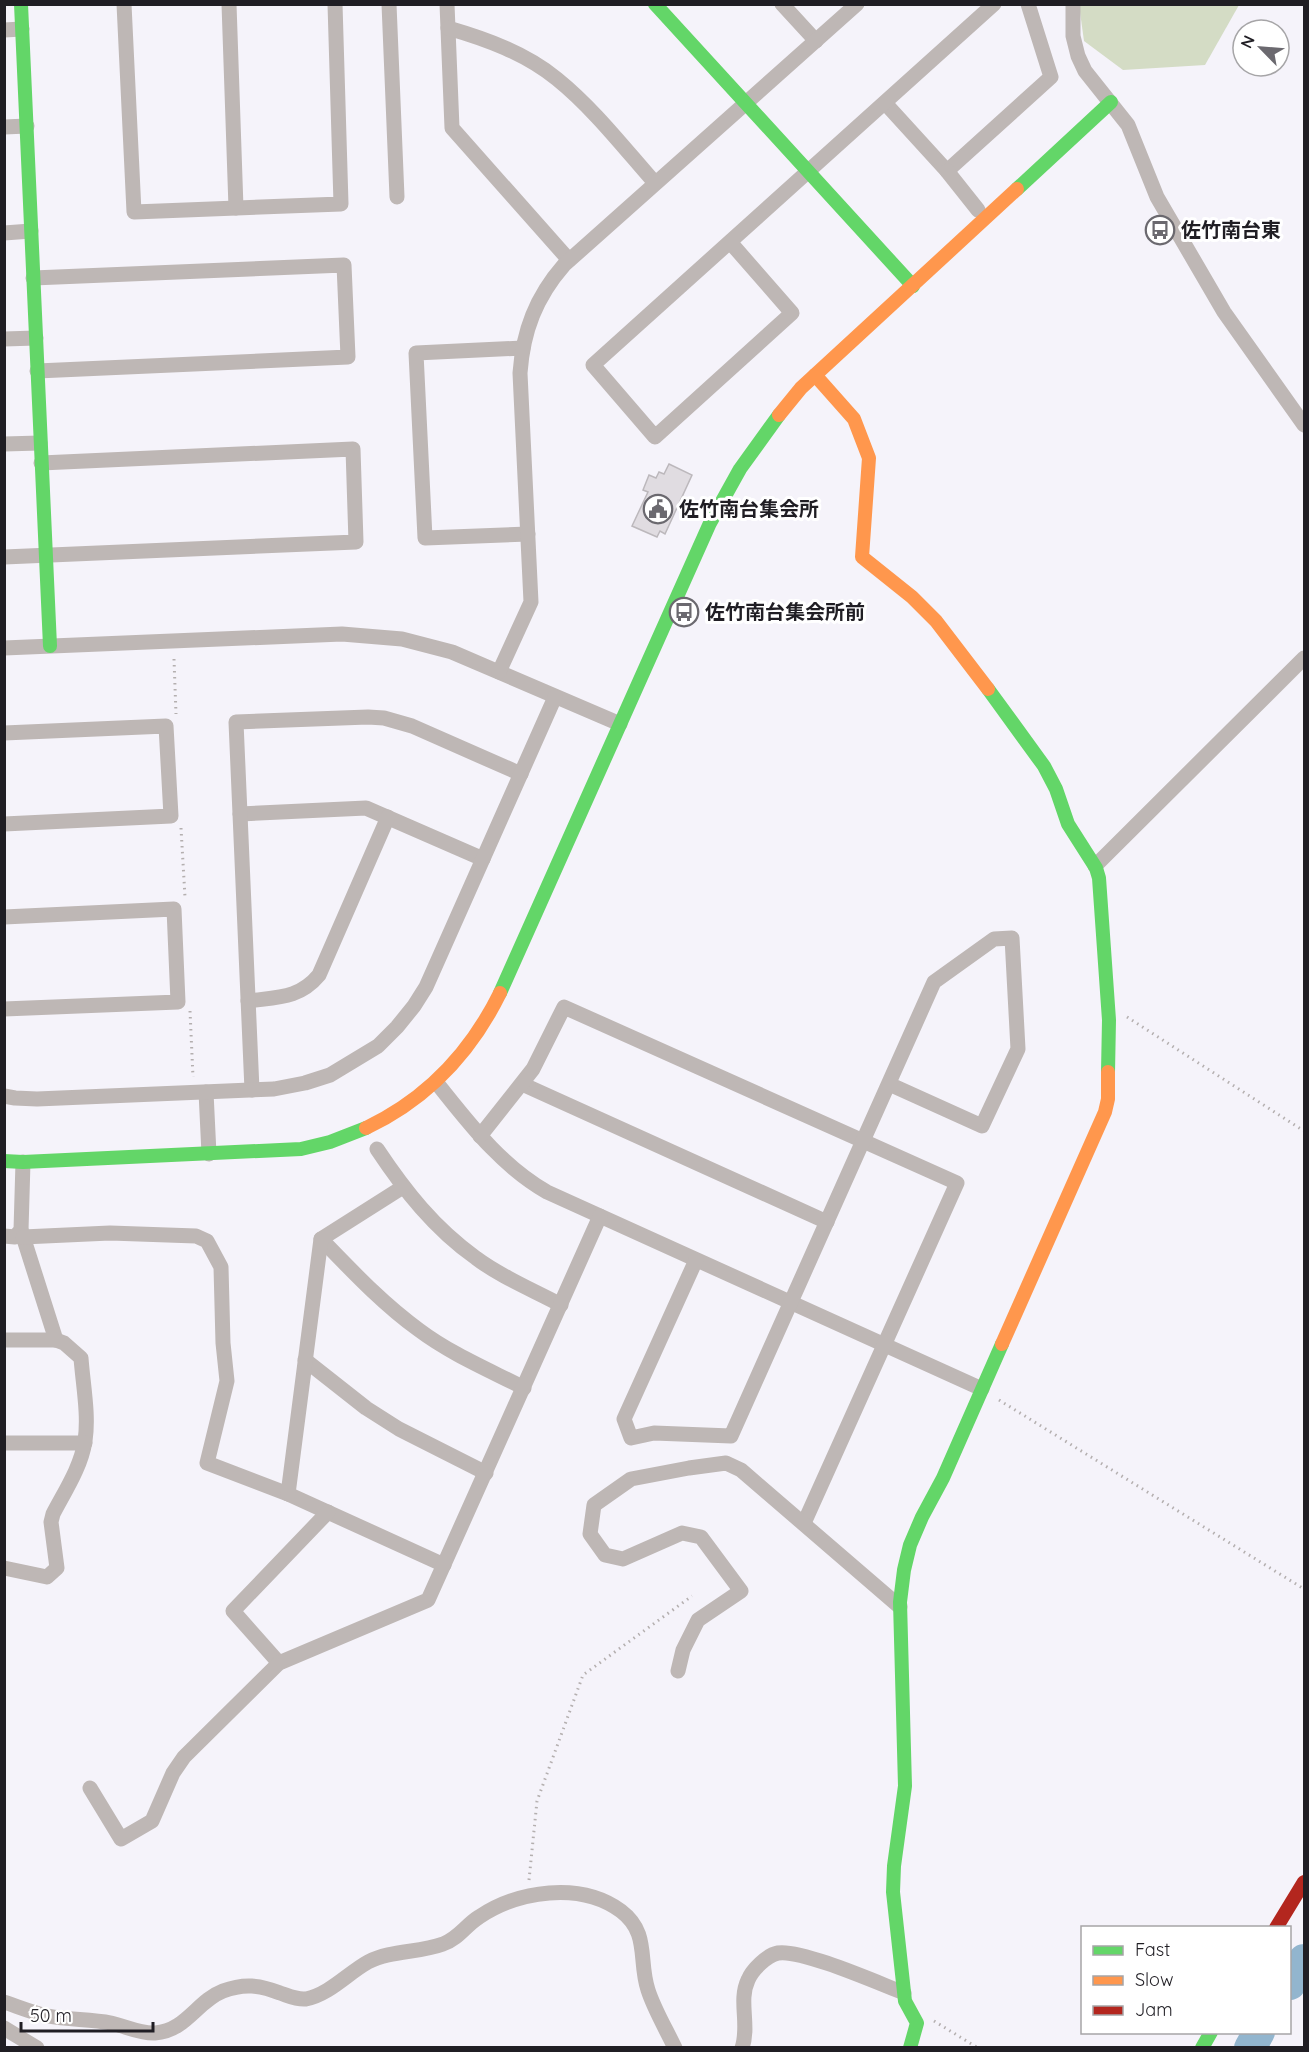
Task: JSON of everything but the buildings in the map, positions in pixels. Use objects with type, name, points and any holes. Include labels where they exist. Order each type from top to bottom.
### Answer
[{"type":"street","points":[[21,4],[50,646]]},
{"type":"street","points":[[124,4],[134,212],[341,204],[335,4]]},
{"type":"street","points":[[229,4],[236,208]]},
{"type":"street","points":[[389,4],[397,197]]},
{"type":"street","points":[[447,4],[452,128],[569,260]]},
{"type":"street","points":[[655,4],[744,104],[913,286]]},
{"type":"street","points":[[782,4],[816,41]]},
{"type":"street","points":[[499,672],[531,602],[520,374],[523,348],[534,309],[553,278],[569,260],[857,4]]},
{"type":"street","points":[[730,242],[792,313],[655,437],[593,365],[994,4]]},
{"type":"street","points":[[947,171],[1051,77],[1028,4]]},
{"type":"street","points":[[1073,4],[1073,36],[1085,71],[1128,125],[1157,197],[1224,312],[1305,425]]},
{"type":"street","points":[[448,28],[500,45],[527,59],[555,78],[591,111],[655,183]]},
{"type":"street","points":[[4,30],[22,29]]},
{"type":"street","points":[[4,1161],[301,1149],[331,1143],[381,1121],[412,1104],[436,1082],[465,1051],[486,1019],[518,954],[710,523],[726,490],[771,423],[815,375],[1111,102]]},
{"type":"street","points":[[885,103],[947,171],[978,210]]},
{"type":"street","points":[[4,127],[27,126]]},
{"type":"street","points":[[4,232],[31,231]]},
{"type":"street","points":[[33,278],[344,265],[348,357],[37,371]]},
{"type":"street","points":[[4,339],[36,338]]},
{"type":"street","points":[[523,348],[416,353],[425,538],[528,534]]},
{"type":"street","points":[[815,375],[855,419],[869,459],[862,557],[912,597],[936,621],[968,661],[1044,766],[1056,789],[1068,824],[1095,866],[1099,878],[1109,1020],[1108,1099],[1105,1113],[910,1545],[904,1570],[900,1607],[905,1786],[894,1866],[893,1892],[905,2001],[916,2023],[910,2048]]},
{"type":"street","points":[[4,444],[40,443]]},
{"type":"street","points":[[4,557],[357,542],[353,449],[41,463]]},
{"type":"street","points":[[4,648],[342,634],[375,635],[402,639],[452,652],[620,724]]},
{"type":"street","points":[[1095,866],[1305,658]]},
{"type":"street","points":[[4,1096],[37,1100],[199,1088],[274,1089],[330,1075],[378,1046],[397,1027],[426,987],[555,697]]},
{"type":"street","points":[[252,1090],[236,723],[384,718],[412,726],[521,774]]},
{"type":"street","points":[[4,733],[166,726],[171,816],[4,824]]},
{"type":"street","points":[[240,814],[366,808],[483,859]]},
{"type":"street","points":[[248,1001],[292,995],[303,990],[319,975],[388,817]]},
{"type":"street","points":[[4,917],[174,909],[178,1002],[4,1010]]},
{"type":"street","points":[[696,1260],[624,1419],[631,1437],[654,1433],[731,1436],[934,982],[994,939],[1012,938],[1018,1049],[982,1126],[889,1084]]},
{"type":"street","points":[[480,1136],[533,1069],[564,1007],[957,1183],[804,1523]]},
{"type":"street","points":[[436,1082],[498,1155],[528,1181],[546,1192],[982,1389]]},
{"type":"street","points":[[522,1084],[827,1222]]},
{"type":"street","points":[[199,1088],[209,1154]]},
{"type":"street","points":[[377,1149],[403,1187],[426,1214],[477,1259],[561,1305]]},
{"type":"street","points":[[23,1162],[22,1234],[56,1340]]},
{"type":"street","points":[[321,1239],[403,1187]]},
{"type":"street","points":[[90,1788],[121,1839],[152,1821],[173,1773],[184,1757],[279,1663],[428,1600],[600,1216]]},
{"type":"street","points":[[4,1236],[110,1233],[196,1236],[207,1241],[221,1267],[223,1343],[227,1381],[207,1463],[288,1494],[444,1565]]},
{"type":"street","points":[[288,1494],[321,1239]]},
{"type":"street","points":[[321,1239],[380,1298],[419,1330],[447,1348],[524,1388]]},
{"type":"street","points":[[4,1340],[56,1340],[64,1343],[81,1358],[86,1425],[85,1443],[51,1522],[57,1568],[47,1577],[4,1568]]},
{"type":"street","points":[[305,1360],[366,1408],[399,1429],[486,1473]]},
{"type":"street","points":[[4,1443],[85,1443]]},
{"type":"street","points":[[678,1671],[683,1650],[698,1620],[741,1591],[701,1537],[682,1533],[623,1559],[605,1555],[590,1534],[594,1505],[631,1479],[726,1463],[741,1470],[900,1607]]},
{"type":"street","points":[[279,1663],[233,1611],[328,1512]]},
{"type":"street","points":[[1277,1926],[1305,1882]]},
{"type":"street","points":[[4,2002],[48,2016],[108,2022],[154,2033],[180,2025],[222,1991],[253,1984],[298,1999],[315,1996],[376,1958],[430,1949],[447,1943],[461,1934],[476,1919],[508,1901],[550,1893],[567,1894],[600,1901],[622,1912],[639,1934],[648,1990],[675,2048]]},
{"type":"street","points":[[742,2048],[746,2036],[744,1997],[748,1979],[772,1955],[779,1952],[809,1957],[904,1993]]},
{"type":"street","points":[[4,2028],[37,2048]]},
{"type":"street","points":[[1202,2048],[1210,2034]]},
{"type":"path","points":[[174,659],[176,718]]},
{"type":"path","points":[[181,825],[185,907]]},
{"type":"path","points":[[189,1002],[199,1088]]},
{"type":"path","points":[[1126,1016],[1305,1131]]},
{"type":"path","points":[[982,1389],[1305,1589]]},
{"type":"path","points":[[527,1897],[537,1801],[583,1674],[692,1596]]},
{"type":"path","points":[[927,2017],[978,2048]]},
{"type":"green space","points":[[1079,5],[1239,5],[1205,65],[1123,70],[1084,41]]},
{"type":"waterway","points":[[1291,1982],[1304,1960]]},
{"type":"waterway","points":[[1250,2048],[1258,2034]]},
{"type":"traffic: fast","points":[[21,4],[50,646]]},
{"type":"traffic: fast","points":[[655,4],[913,286]]},
{"type":"traffic: fast","points":[[1017,189],[1111,102]]},
{"type":"traffic: fast","points":[[500,993],[710,523],[740,469],[779,415]]},
{"type":"traffic: fast","points":[[988,689],[1044,766],[1056,789],[1068,824],[1096,868],[1099,878],[1109,1020],[1108,1072]]},
{"type":"traffic: fast","points":[[4,1161],[301,1149],[330,1142],[366,1128]]},
{"type":"traffic: fast","points":[[910,2048],[917,2023],[905,2001],[893,1892],[894,1866],[905,1786],[900,1602],[904,1570],[910,1545],[922,1517],[943,1478],[1002,1344]]},
{"type":"traffic: fast","points":[[1202,2048],[1210,2034]]},
{"type":"traffic: slow","points":[[779,415],[801,388],[1017,189]]},
{"type":"traffic: slow","points":[[815,375],[854,419],[869,458],[862,557],[912,597],[936,621],[988,689]]},
{"type":"traffic: slow","points":[[366,1128],[408,1103],[445,1072],[475,1036],[500,993]]},
{"type":"traffic: slow","points":[[1002,1344],[1105,1112],[1108,1099],[1108,1072]]},
{"type":"traffic: jam","points":[[1277,1926],[1304,1882]]},
{"type":"place","name":"佐竹南台東","points":[[1160,230]]},
{"type":"place","name":"佐竹南台集会所","points":[[658,509]]},
{"type":"place","name":"佐竹南台集会所前","points":[[684,612]]}]
